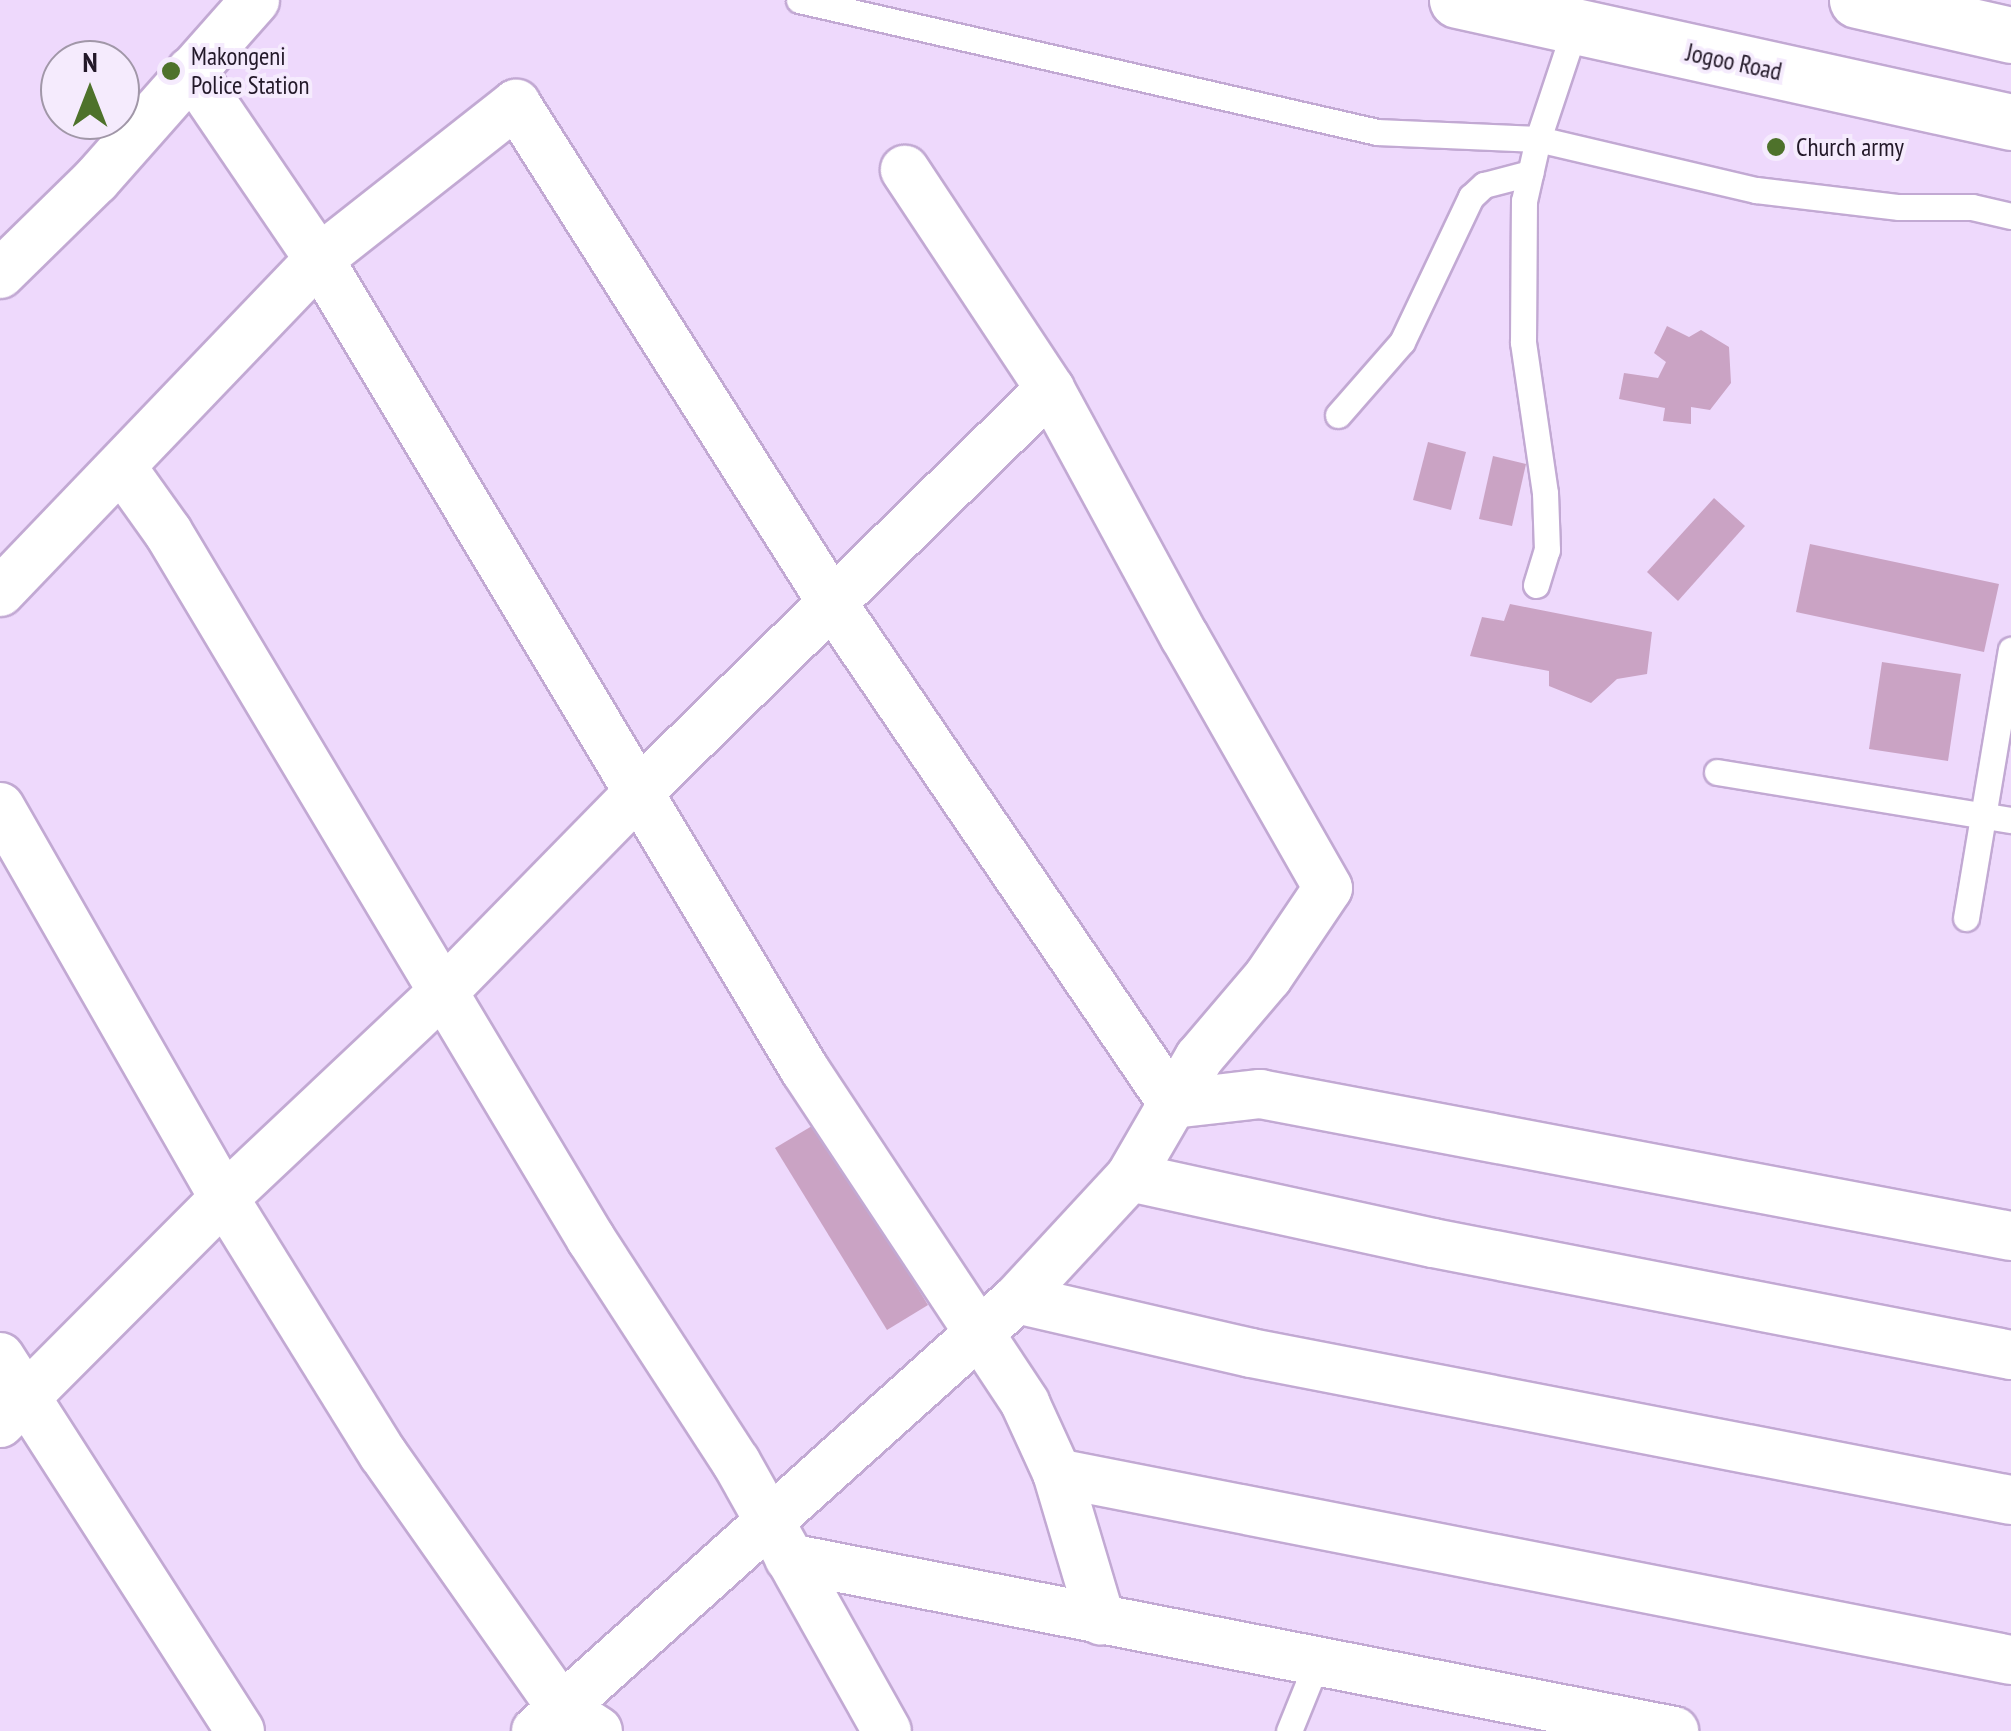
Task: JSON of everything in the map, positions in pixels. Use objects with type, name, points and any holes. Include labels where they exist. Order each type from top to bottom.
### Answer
[{"type":"main road","name":"Jogoo Road","points":[[1457,0],[2011,122]]},
{"type":"main road","points":[[1857,0],[2011,35]]},
{"type":"street","points":[[0,274],[96,180],[254,0]]},
{"type":"street","points":[[191,71],[319,259],[806,1070],[1025,1402],[1057,1473],[1101,1622]]},
{"type":"street","points":[[0,592],[123,469],[319,259],[516,104],[830,602],[1172,1104]]},
{"type":"street","points":[[0,807],[224,1198],[383,1454],[565,1723],[779,1542],[1130,1178],[1199,1058],[1268,977],[1328,888],[1184,636],[1050,389],[906,170]]},
{"type":"street","points":[[12,1411],[224,1198],[446,989],[638,792],[1050,389]]},
{"type":"street","points":[[123,469],[168,532],[446,989],[592,1238],[736,1462],[887,1731]]},
{"type":"street","points":[[1172,1104],[1260,1094],[2011,1236]]},
{"type":"street","points":[[1130,1178],[1433,1244],[2011,1355]]},
{"type":"street","points":[[1017,1299],[1251,1353],[2011,1500]]},
{"type":"street","points":[[0,1357],[12,1411],[240,1731]]},
{"type":"street","points":[[1057,1473],[2011,1660]]},
{"type":"street","points":[[779,1542],[1101,1622],[1674,1731]]},
{"type":"lane","points":[[799,0],[1377,132],[1538,140],[1756,190],[1899,208],[1972,208],[2011,216]]},
{"type":"lane","points":[[1536,586],[1548,550],[1523,342],[1520,258],[1530,173],[1575,28]]},
{"type":"lane","points":[[1338,414],[1402,342],[1471,197],[1484,184],[1530,173]]},
{"type":"lane","points":[[1966,918],[1998,818],[2011,650]]},
{"type":"lane","points":[[1717,772],[1998,818]]},
{"type":"lane","points":[[1290,1731],[1317,1662]]},
{"type":"building","points":[[1667,326],[1689,337],[1701,330],[1729,347],[1731,383],[1710,410],[1691,407],[1691,424],[1663,421],[1665,408],[1619,399],[1624,373],[1658,378],[1666,362],[1654,353]]},
{"type":"building","points":[[1428,442],[1466,452],[1451,510],[1413,500]]},
{"type":"building","points":[[1493,456],[1526,464],[1512,526],[1479,519]]},
{"type":"building","points":[[1714,498],[1745,526],[1678,601],[1647,572]]},
{"type":"building","points":[[1810,544],[1999,584],[1984,652],[1796,612]]},
{"type":"building","points":[[1510,604],[1652,632],[1647,674],[1617,679],[1591,703],[1549,686],[1549,671],[1470,656],[1482,617],[1504,621]]},
{"type":"building","points":[[1882,662],[1961,674],[1948,761],[1869,749]]},
{"type":"building","points":[[817,1123],[928,1305],[887,1330],[775,1148]]},
{"type":"place","name":"Makongeni Police Station","points":[[171,71]]},
{"type":"place","name":"Church army","points":[[1776,147]]}]
